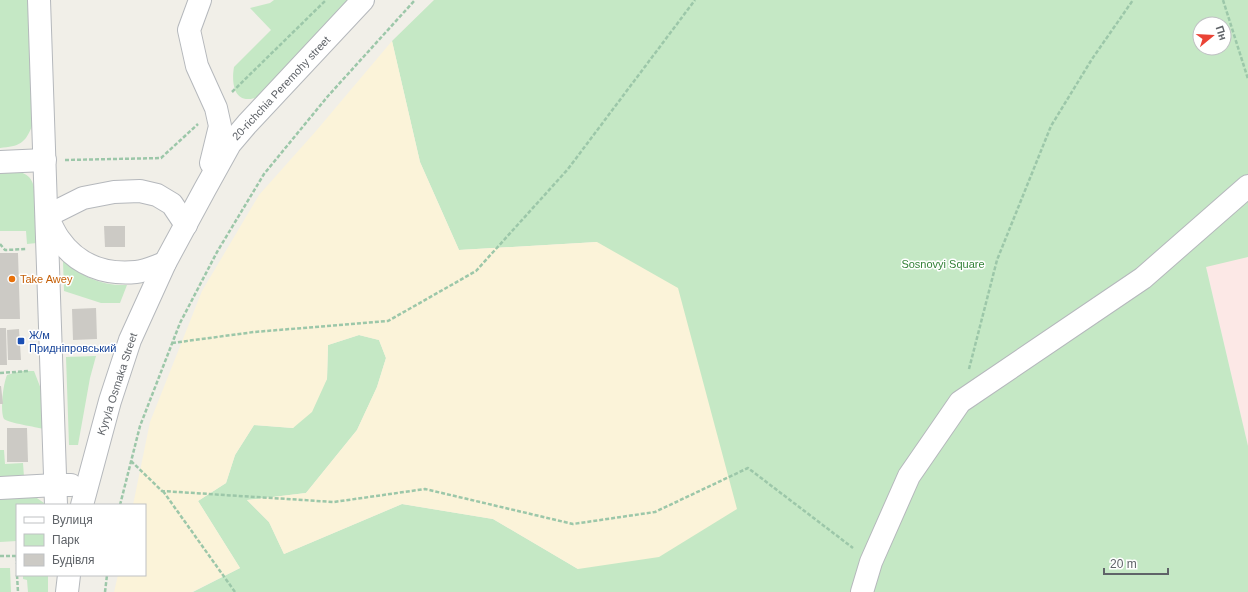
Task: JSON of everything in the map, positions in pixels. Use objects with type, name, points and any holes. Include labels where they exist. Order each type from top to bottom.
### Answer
[{"type":"street","points":[[39,0],[56,495]]},
{"type":"street","points":[[200,0],[189,30],[197,66],[216,108],[220,126],[205,189]]},
{"type":"street","name":"20-richchia Peremohy street","points":[[186,225],[230,144],[246,124],[363,0]]},
{"type":"street","points":[[0,162],[45,160]]},
{"type":"street","points":[[862,592],[871,562],[909,476],[960,402],[1143,278],[1248,186]]},
{"type":"street","points":[[47,216],[83,198],[114,192],[140,191],[157,195],[172,204],[186,225]]},
{"type":"street","points":[[47,216],[59,239],[77,259],[94,268],[115,273],[138,272],[165,263]]},
{"type":"street","name":"Kyryla Osmaka Street","points":[[84,495],[110,401],[130,340],[165,263],[186,225]]},
{"type":"street","points":[[0,488],[56,495],[84,495]]},
{"type":"street","points":[[58,576],[59,592]]},
{"type":"street","points":[[67,592],[69,576]]},
{"type":"path","points":[[120,504],[140,426],[180,323],[217,252],[264,174],[328,96],[415,0]]},
{"type":"path","points":[[172,343],[254,332],[388,321],[476,271],[568,169],[695,0]]},
{"type":"path","points":[[960,402],[997,260],[1050,126],[1092,59],[1133,0]]},
{"type":"path","points":[[1223,0],[1248,79]]},
{"type":"path","points":[[0,373],[51,370]]},
{"type":"path","points":[[131,461],[162,491],[235,592]]},
{"type":"path","points":[[162,491],[334,502],[425,489],[572,524],[655,512],[748,468],[871,562]]},
{"type":"path","points":[[0,556],[16,555]]},
{"type":"path","points":[[17,576],[18,592]]},
{"type":"path","points":[[105,592],[107,576]]},
{"type":"shaded area","points":[[1248,257],[1248,446],[1206,266]]},
{"type":"green space","points":[[0,0],[28,0],[32,126],[27,137],[20,143],[17,145],[0,148]]},
{"type":"green space","points":[[274,0],[351,0],[267,91],[254,98],[243,98],[239,96],[234,88],[234,67],[271,30],[250,8],[270,3]]},
{"type":"green space","name":"Sosnovyi Square","points":[[434,0],[1248,0],[1248,257],[1206,267],[1248,446],[1248,592],[193,592],[240,568],[198,501],[226,483],[235,455],[254,425],[293,428],[327,379],[328,345],[359,335],[379,340],[386,358],[377,387],[357,430],[306,493],[247,500],[269,522],[284,554],[402,504],[493,519],[578,569],[597,242],[459,250],[420,162],[392,41]]},
{"type":"green space","points":[[0,169],[23,173],[29,177],[32,182],[35,190],[37,208],[37,243],[27,244],[26,231],[0,231]]},
{"type":"green space","points":[[63,261],[85,276],[101,282],[127,285],[120,303],[101,303],[64,291]]},
{"type":"green space","points":[[96,356],[90,378],[78,445],[69,445],[66,357]]},
{"type":"green space","points":[[21,371],[34,371],[46,402],[44,429],[4,419],[2,397],[7,375]]},
{"type":"green space","points":[[0,450],[4,450],[5,464],[23,463],[24,477],[0,478]]},
{"type":"green space","points":[[0,496],[34,496],[44,503],[16,504],[16,541],[0,542]]},
{"type":"green space","points":[[0,568],[10,568],[11,592],[0,592]]},
{"type":"green space","points":[[23,576],[48,576],[48,592],[28,592],[27,580],[23,579]]},
{"type":"sand","points":[[392,41],[420,162],[459,250],[597,242],[678,288],[737,509],[659,557],[578,569],[493,519],[402,504],[284,554],[269,522],[247,500],[306,493],[357,430],[377,387],[386,358],[379,340],[359,335],[328,345],[327,379],[312,412],[293,428],[254,425],[235,455],[226,483],[198,501],[240,568],[192,592],[114,592],[118,576],[146,576],[146,504],[133,504],[150,422],[202,291],[259,195],[316,131]]},
{"type":"building","points":[[104,226],[125,226],[125,247],[105,247]]},
{"type":"building","points":[[0,253],[18,253],[20,319],[0,319]]},
{"type":"building","points":[[96,308],[97,339],[73,340],[72,309]]},
{"type":"building","points":[[0,328],[6,328],[7,365],[0,365]]},
{"type":"building","points":[[19,329],[21,360],[8,360],[7,330]]},
{"type":"building","points":[[1,386],[3,404],[0,404]]},
{"type":"building","points":[[7,428],[27,428],[28,462],[7,462]]},
{"type":"place","name":"Take Awey","points":[[12,279]]},
{"type":"place","name":"Ж/м Придніпровський","points":[[21,341]]}]
